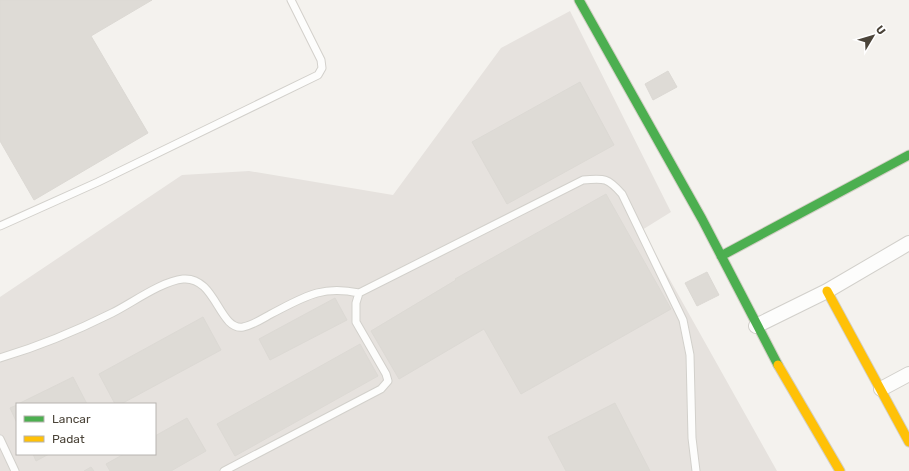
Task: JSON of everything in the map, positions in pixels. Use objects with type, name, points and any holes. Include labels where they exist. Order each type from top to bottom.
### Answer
[{"type":"street","points":[[579,0],[646,122],[702,219],[756,326],[805,414],[840,471]]},
{"type":"street","points":[[721,256],[909,155]]},
{"type":"street","points":[[756,326],[827,291],[909,243]]},
{"type":"street","points":[[827,291],[909,442]]},
{"type":"street","points":[[881,389],[909,374]]},
{"type":"lane","points":[[0,226],[98,182],[318,75],[322,68],[320,60],[291,0]]},
{"type":"lane","points":[[0,358],[37,347],[69,334],[142,296],[182,279],[196,281],[205,287],[230,323],[238,327],[249,325],[306,296],[321,291],[335,289],[359,293],[584,180],[598,178],[611,182],[622,194],[683,320],[690,355],[692,438],[696,471]]},
{"type":"lane","points":[[224,471],[357,403],[382,389],[386,384],[388,381],[386,374],[356,322],[356,303],[359,293]]},
{"type":"lane","points":[[0,438],[15,471]]},
{"type":"shaded area","points":[[570,11],[671,212],[642,230],[777,471],[0,471],[0,297],[182,175],[249,171],[393,195],[501,48]]},
{"type":"building","points":[[0,0],[152,0],[91,36],[148,133],[34,200],[0,141]]},
{"type":"building","points":[[668,71],[677,87],[653,100],[645,84]]},
{"type":"building","points":[[580,82],[614,145],[507,204],[472,142]]},
{"type":"building","points":[[606,194],[671,309],[521,394],[484,329],[399,379],[371,331],[456,280],[455,279]]},
{"type":"building","points":[[707,272],[719,295],[697,306],[685,283]]},
{"type":"building","points":[[335,298],[347,320],[270,360],[259,339]]},
{"type":"building","points":[[203,317],[221,350],[123,403],[114,403],[99,374]]},
{"type":"building","points":[[360,344],[378,376],[235,456],[217,424]]},
{"type":"building","points":[[73,377],[86,403],[20,403]]},
{"type":"building","points":[[615,403],[650,471],[566,471],[548,437]]},
{"type":"building","points":[[16,405],[16,421],[10,408]]},
{"type":"building","points":[[187,418],[206,451],[171,471],[110,471],[106,464],[122,455],[156,455],[156,435]]},
{"type":"building","points":[[33,455],[47,455],[36,461]]},
{"type":"building","points":[[91,467],[94,471],[84,471]]},
{"type":"traffic: fast","points":[[579,0],[702,219],[778,365]]},
{"type":"traffic: fast","points":[[721,256],[909,155]]},
{"type":"traffic: slow","points":[[827,291],[909,442]]},
{"type":"traffic: slow","points":[[778,365],[840,471]]}]
